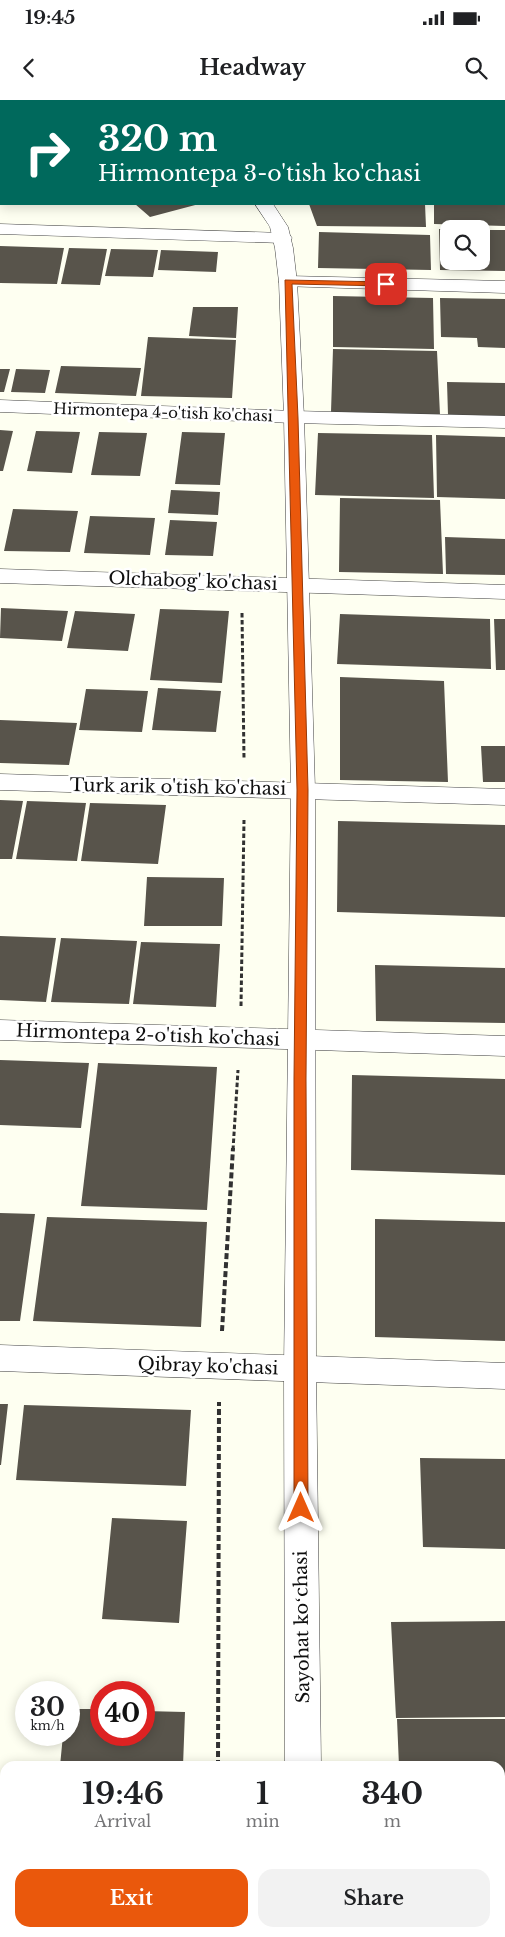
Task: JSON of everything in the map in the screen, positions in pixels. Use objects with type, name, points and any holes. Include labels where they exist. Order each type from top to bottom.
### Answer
[{"type":"street","name":"Sayohat koʻchasi","points":[[265,205],[274,217],[283,238],[288,282],[294,418],[296,584],[303,790],[300,1041],[300,1369],[304,1761]]},
{"type":"street","points":[[0,229],[283,238]]},
{"type":"street","points":[[288,282],[505,286]]},
{"type":"street","name":"Hirmontepa 4-o'tish ko'chasi","points":[[0,406],[294,418],[505,422]]},
{"type":"street","name":"Olchabog' ko'chasi","points":[[0,576],[505,592]]},
{"type":"street","name":"Turk arik o'tish ko'chasi","points":[[0,782],[505,797]]},
{"type":"street","name":"Hirmontepa 2-o'tish ko'chasi","points":[[0,1030],[505,1046]]},
{"type":"street","name":"Qibray ko'chasi","points":[[0,1358],[505,1376]]},
{"type":"path","points":[[218,1761],[219,1366],[240,1038],[245,788],[242,604]]},
{"type":"building","points":[[136,205],[195,205],[150,217]]},
{"type":"building","points":[[309,205],[425,205],[426,227],[317,226]]},
{"type":"building","points":[[434,205],[505,205],[505,226],[490,226],[490,220],[440,220],[440,224],[434,224]]},
{"type":"building","points":[[439,229],[440,229],[440,270]]},
{"type":"building","points":[[490,230],[505,230],[505,271],[440,270],[490,270]]},
{"type":"building","points":[[319,232],[430,235],[431,270],[318,268]]},
{"type":"building","points":[[0,246],[64,248],[57,284],[0,283]]},
{"type":"building","points":[[69,248],[107,249],[100,285],[61,284]]},
{"type":"building","points":[[111,249],[158,250],[153,277],[105,276]]},
{"type":"building","points":[[161,250],[218,252],[216,272],[158,270]]},
{"type":"building","points":[[333,296],[433,298],[434,349],[333,347]]},
{"type":"building","points":[[440,298],[505,299],[505,348],[478,347],[477,338],[441,337]]},
{"type":"building","points":[[193,307],[238,307],[236,338],[189,336]]},
{"type":"building","points":[[148,337],[236,340],[232,398],[141,396]]},
{"type":"building","points":[[333,349],[437,351],[440,415],[331,412]]},
{"type":"building","points":[[61,366],[141,368],[136,396],[55,393]]},
{"type":"building","points":[[0,369],[10,369],[4,392],[0,392]]},
{"type":"building","points":[[16,369],[50,370],[45,393],[11,392]]},
{"type":"building","points":[[447,382],[505,383],[505,416],[448,415]]},
{"type":"building","points":[[0,430],[13,431],[3,471],[0,471]]},
{"type":"building","points":[[36,431],[80,432],[72,473],[27,471]]},
{"type":"building","points":[[99,432],[147,433],[140,476],[91,475]]},
{"type":"building","points":[[182,432],[225,433],[220,485],[175,484]]},
{"type":"building","points":[[318,433],[432,435],[434,498],[315,495]]},
{"type":"building","points":[[436,435],[505,437],[505,499],[437,497]]},
{"type":"building","points":[[171,490],[220,492],[218,515],[168,513]]},
{"type":"building","points":[[340,498],[440,500],[443,574],[339,572]]},
{"type":"building","points":[[13,509],[78,511],[70,552],[4,551]]},
{"type":"building","points":[[90,516],[155,518],[150,555],[84,553]]},
{"type":"building","points":[[170,520],[217,522],[213,556],[165,555]]},
{"type":"building","points":[[445,537],[505,539],[505,575],[446,574]]},
{"type":"building","points":[[1,608],[68,611],[62,641],[0,638]]},
{"type":"building","points":[[160,609],[229,611],[222,683],[150,680]]},
{"type":"building","points":[[75,611],[135,614],[128,651],[67,648]]},
{"type":"building","points":[[340,614],[490,619],[491,669],[337,664]]},
{"type":"building","points":[[494,619],[505,619],[505,670],[496,670]]},
{"type":"building","points":[[340,677],[444,681],[448,782],[340,780]]},
{"type":"building","points":[[158,688],[221,691],[216,732],[152,730]]},
{"type":"building","points":[[86,689],[148,691],[142,732],[79,730]]},
{"type":"building","points":[[0,720],[77,723],[69,765],[0,763]]},
{"type":"building","points":[[481,746],[505,746],[505,782],[483,782]]},
{"type":"building","points":[[0,800],[23,801],[12,859],[0,859]]},
{"type":"building","points":[[27,801],[86,803],[77,861],[16,859]]},
{"type":"building","points":[[90,803],[166,805],[158,864],[81,861]]},
{"type":"building","points":[[338,821],[505,825],[505,917],[337,912]]},
{"type":"building","points":[[147,877],[224,878],[222,926],[144,926]]},
{"type":"building","points":[[0,936],[56,938],[46,1002],[0,1000]]},
{"type":"building","points":[[61,938],[137,941],[129,1004],[51,1002]]},
{"type":"building","points":[[141,942],[220,944],[216,1007],[133,1004]]},
{"type":"building","points":[[375,965],[505,968],[505,1023],[376,1021]]},
{"type":"building","points":[[0,1060],[89,1063],[81,1128],[0,1125]]},
{"type":"building","points":[[98,1063],[217,1067],[207,1210],[81,1206]]},
{"type":"building","points":[[352,1075],[505,1079],[505,1175],[351,1170]]},
{"type":"building","points":[[0,1213],[35,1214],[20,1321],[0,1321]]},
{"type":"building","points":[[47,1217],[207,1222],[201,1327],[33,1321]]},
{"type":"building","points":[[375,1219],[505,1222],[505,1341],[375,1337]]},
{"type":"building","points":[[0,1404],[8,1404],[1,1465],[0,1465]]},
{"type":"building","points":[[24,1405],[191,1410],[186,1486],[16,1480]]},
{"type":"building","points":[[420,1458],[505,1459],[505,1549],[423,1547]]},
{"type":"building","points":[[112,1518],[187,1521],[179,1623],[102,1619]]},
{"type":"building","points":[[505,1621],[505,1717],[396,1718],[391,1622]]},
{"type":"building","points":[[80,1709],[90,1709],[90,1746],[155,1746],[155,1711],[185,1712],[183,1761],[60,1761],[62,1746],[80,1746]]},
{"type":"building","points":[[397,1719],[505,1719],[505,1761],[399,1761]]},
{"type":"route","points":[[301,1508],[300,1079],[303,790],[296,584],[294,418],[288,282],[386,284]]}]
